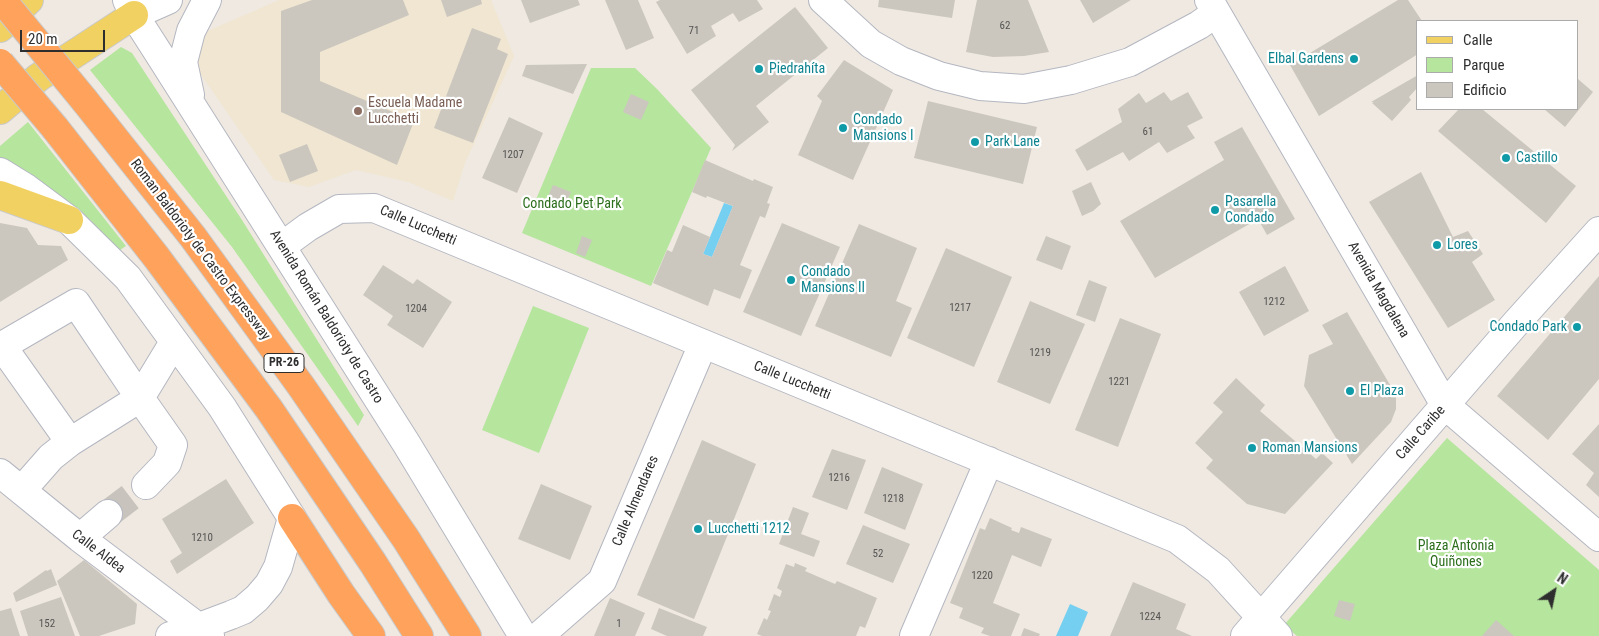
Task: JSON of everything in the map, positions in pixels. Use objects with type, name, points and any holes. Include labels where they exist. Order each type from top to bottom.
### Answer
[{"type":"highway","name":"Roman Baldorioty de Castro Expressway","points":[[2,0],[193,237],[301,386],[406,539],[467,636]]},
{"type":"highway","name":"PR-26","points":[[0,63],[157,258],[269,408],[373,563],[419,636]]},
{"type":"highway","points":[[292,518],[371,636]]},
{"type":"main road","points":[[0,28],[29,0]]},
{"type":"main road","points":[[0,110],[39,77],[130,7]]},
{"type":"main road","points":[[0,195],[69,220]]},
{"type":"street","points":[[130,7],[168,0]]},
{"type":"street","points":[[192,106],[183,62],[191,31],[207,0]]},
{"type":"street","points":[[823,0],[871,44],[901,60],[939,76],[980,86],[1024,89],[1071,80],[1130,62],[1199,25],[1212,6]]},
{"type":"street","name":"Avenida Magdalena","points":[[1212,6],[1445,405],[1599,537]]},
{"type":"street","name":"Avenida Román Baldorioty de Castro","points":[[130,7],[406,443],[523,636]]},
{"type":"street","points":[[0,172],[26,188],[69,220],[128,278],[222,407],[292,518],[278,567],[269,584],[257,598],[242,610],[205,632],[170,636]]},
{"type":"street","name":"Calle Lucchetti","points":[[282,246],[308,227],[339,209],[374,208],[1177,538],[1218,570],[1261,630]]},
{"type":"street","name":"Calle Caribe","points":[[1261,630],[1445,405],[1599,231]]},
{"type":"street","points":[[70,442],[2,346],[76,303],[173,445],[167,463],[146,485]]},
{"type":"street","points":[[22,490],[51,457],[70,442],[140,398],[174,342]]},
{"type":"street","name":"Calle Almendares","points":[[539,636],[602,581],[702,344]]},
{"type":"street","points":[[914,636],[989,461]]},
{"type":"street","name":"Calle Aldea","points":[[0,473],[80,538],[205,632]]},
{"type":"street","points":[[80,538],[108,514]]},
{"type":"shaded area","name":"Escuela Madame Lucchetti","points":[[279,0],[491,0],[514,56],[465,163],[453,201],[408,182],[356,170],[309,187],[274,180],[190,59],[194,37]]},
{"type":"green space","points":[[121,47],[132,53],[242,220],[364,415],[358,426],[232,247],[90,70]]},
{"type":"green space","name":"Condado Pet Park","points":[[591,68],[635,68],[711,148],[651,286],[522,233]]},
{"type":"green space","points":[[28,122],[126,246],[120,250],[82,212],[0,160],[0,146]]},
{"type":"green space","points":[[533,306],[589,328],[539,453],[482,430]]},
{"type":"green space","name":"Plaza Antonia Quiñones","points":[[1447,438],[1599,570],[1599,636],[1297,636],[1284,625]]},
{"type":"water","points":[[724,203],[733,206],[712,257],[703,254]]},
{"type":"water","points":[[1070,604],[1088,612],[1078,636],[1056,636]]},
{"type":"building","points":[[312,0],[403,0],[409,15],[320,52],[320,81],[414,121],[397,165],[281,112],[281,11]]},
{"type":"building","points":[[441,0],[481,0],[482,4],[447,17]]},
{"type":"building","points":[[521,0],[578,0],[580,5],[530,23]]},
{"type":"building","points":[[605,0],[638,0],[654,38],[626,50]]},
{"type":"building","points":[[660,0],[757,0],[763,9],[739,22],[733,13],[711,26],[716,36],[687,54],[656,2]]},
{"type":"building","points":[[879,0],[955,0],[952,18],[878,7]]},
{"type":"building","points":[[977,0],[1028,0],[1049,52],[1024,56],[993,57],[966,52]]},
{"type":"building","points":[[1080,0],[1131,0],[1093,23]]},
{"type":"building","name":"Elbal Gardens","points":[[1398,0],[1408,0],[1421,20],[1416,20],[1416,55],[1319,116],[1290,65]]},
{"type":"building","name":"Piedrahíta","points":[[795,7],[828,48],[756,106],[769,122],[732,151],[735,145],[691,90]]},
{"type":"building","points":[[472,28],[501,39],[497,49],[508,54],[473,143],[434,128]]},
{"type":"building","name":"Condado Mansions I","points":[[844,60],[893,90],[853,180],[798,155],[822,101],[817,96]]},
{"type":"building","points":[[587,64],[573,94],[522,76],[526,65]]},
{"type":"building","points":[[1416,76],[1416,89],[1409,97],[1411,100],[1392,121],[1372,103],[1374,102],[1371,102]]},
{"type":"building","points":[[1579,80],[1593,92],[1579,110]]},
{"type":"building","points":[[1164,92],[1171,101],[1188,92],[1203,118],[1187,126],[1195,138],[1167,153],[1159,142],[1129,161],[1123,152],[1087,171],[1075,150],[1122,122],[1118,109],[1139,93],[1146,103]]},
{"type":"building","points":[[631,94],[649,102],[641,120],[623,112]]},
{"type":"building","name":"Park Lane","points":[[928,101],[1037,127],[1023,184],[914,158]]},
{"type":"building","name":"Castillo","points":[[1458,110],[1483,110],[1576,186],[1546,223],[1438,131]]},
{"type":"building","points":[[1545,110],[1579,110],[1565,127]]},
{"type":"building","points":[[509,117],[543,133],[517,193],[482,178]]},
{"type":"building","name":"Pasarella Condado","points":[[1242,127],[1295,219],[1267,235],[1258,219],[1155,278],[1120,221],[1224,160],[1214,142]]},
{"type":"building","points":[[307,144],[318,171],[290,182],[279,155]]},
{"type":"building","points":[[705,160],[753,181],[754,179],[773,187],[767,203],[770,204],[765,218],[760,216],[740,265],[752,270],[740,299],[714,289],[708,306],[653,283],[667,250],[672,252],[683,225],[710,237],[703,254],[712,257],[733,206],[692,192]]},
{"type":"building","name":"Lores","points":[[1421,172],[1453,237],[1468,231],[1483,254],[1472,262],[1495,300],[1448,328],[1369,202]]},
{"type":"building","points":[[1091,182],[1101,204],[1093,211],[1082,216],[1072,191]]},
{"type":"building","points":[[553,185],[571,192],[564,208],[546,201]]},
{"type":"building","points":[[0,223],[27,228],[38,245],[61,246],[68,260],[0,302]]},
{"type":"building","name":"Condado Mansions II","points":[[782,223],[840,247],[801,336],[743,312]]},
{"type":"building","points":[[859,224],[917,248],[896,301],[912,308],[891,357],[815,326]]},
{"type":"building","points":[[582,236],[592,240],[585,257],[576,253]]},
{"type":"building","points":[[1046,236],[1071,246],[1062,270],[1036,260]]},
{"type":"building","points":[[946,248],[1012,277],[974,367],[907,338]]},
{"type":"building","points":[[383,265],[413,284],[417,279],[452,302],[423,348],[387,325],[393,316],[363,295]]},
{"type":"building","points":[[1285,266],[1309,311],[1264,336],[1239,292]]},
{"type":"building","name":"Condado Park","points":[[1599,276],[1599,379],[1548,440],[1497,396]]},
{"type":"building","points":[[1089,280],[1107,287],[1095,322],[1076,315]]},
{"type":"building","points":[[1030,301],[1085,324],[1050,404],[997,382]]},
{"type":"building","name":"El Plaza","points":[[1347,312],[1396,395],[1396,409],[1391,422],[1352,464],[1304,386],[1309,355],[1333,344],[1322,325]]},
{"type":"building","points":[[1120,318],[1161,334],[1118,447],[1075,430]]},
{"type":"building","name":"Roman Mansions","points":[[1236,378],[1265,405],[1260,411],[1316,459],[1322,453],[1333,463],[1285,514],[1247,504],[1206,468],[1213,460],[1195,443],[1223,412],[1213,403]]},
{"type":"building","points":[[1599,424],[1599,497],[1586,485],[1594,473],[1572,454]]},
{"type":"building","name":"Lucchetti 1212","points":[[702,440],[756,464],[694,619],[637,595]]},
{"type":"building","points":[[832,449],[866,460],[847,510],[812,497]]},
{"type":"building","points":[[882,467],[923,484],[905,530],[864,513]]},
{"type":"building","points":[[226,479],[254,523],[177,574],[170,561],[182,553],[162,519]]},
{"type":"building","points":[[541,484],[592,506],[570,560],[518,539]]},
{"type":"building","points":[[793,507],[809,513],[801,534],[820,541],[814,557],[779,544]]},
{"type":"building","points":[[990,518],[1019,533],[1021,527],[1052,539],[1041,567],[1012,555],[993,603],[1020,614],[1011,636],[990,636],[981,633],[984,628],[959,618],[963,608],[950,603],[980,528],[985,530]]},
{"type":"building","points":[[863,525],[910,544],[893,583],[846,564]]},
{"type":"building","points":[[84,560],[137,604],[135,624],[99,636],[80,636],[57,581]]},
{"type":"building","points":[[795,563],[807,568],[805,571],[835,584],[837,581],[877,598],[865,628],[860,626],[856,636],[762,636],[757,634],[764,618],[767,620],[771,611],[768,610],[774,594],[780,597],[782,591],[777,588],[786,564],[794,567]]},
{"type":"building","points":[[51,569],[57,585],[16,602],[13,593],[46,570]]},
{"type":"building","points":[[1133,582],[1186,604],[1176,629],[1192,636],[1110,636]]},
{"type":"building","points":[[61,597],[75,636],[28,636],[20,611]]},
{"type":"building","points":[[610,598],[645,613],[635,636],[594,636]]},
{"type":"building","points":[[1339,600],[1355,604],[1350,621],[1334,616]]},
{"type":"building","points":[[11,608],[20,636],[0,636],[0,611]]},
{"type":"building","points":[[659,608],[707,627],[703,636],[667,636],[651,629]]},
{"type":"building","points":[[1496,620],[1514,636],[1482,636]]},
{"type":"building","points":[[1024,628],[1040,634],[1039,636],[1021,636]]},
{"type":"tunnel","points":[[108,514],[146,485]]},
{"type":"place","name":"Elbal Gardens","points":[[1354,59]]},
{"type":"place","name":"Piedrahíta","points":[[759,69]]},
{"type":"place","name":"Escuela Madame Lucchetti","points":[[358,111]]},
{"type":"place","name":"Condado Mansions I","points":[[843,128]]},
{"type":"place","name":"Park Lane","points":[[975,142]]},
{"type":"place","name":"Castillo","points":[[1506,158]]},
{"type":"place","name":"Pasarella Condado","points":[[1215,210]]},
{"type":"place","name":"Lores","points":[[1437,245]]},
{"type":"place","name":"Condado Mansions II","points":[[791,280]]},
{"type":"place","name":"Condado Park","points":[[1577,327]]},
{"type":"place","name":"El Plaza","points":[[1350,391]]},
{"type":"place","name":"Roman Mansions","points":[[1252,448]]},
{"type":"place","name":"Lucchetti 1212","points":[[698,529]]}]
